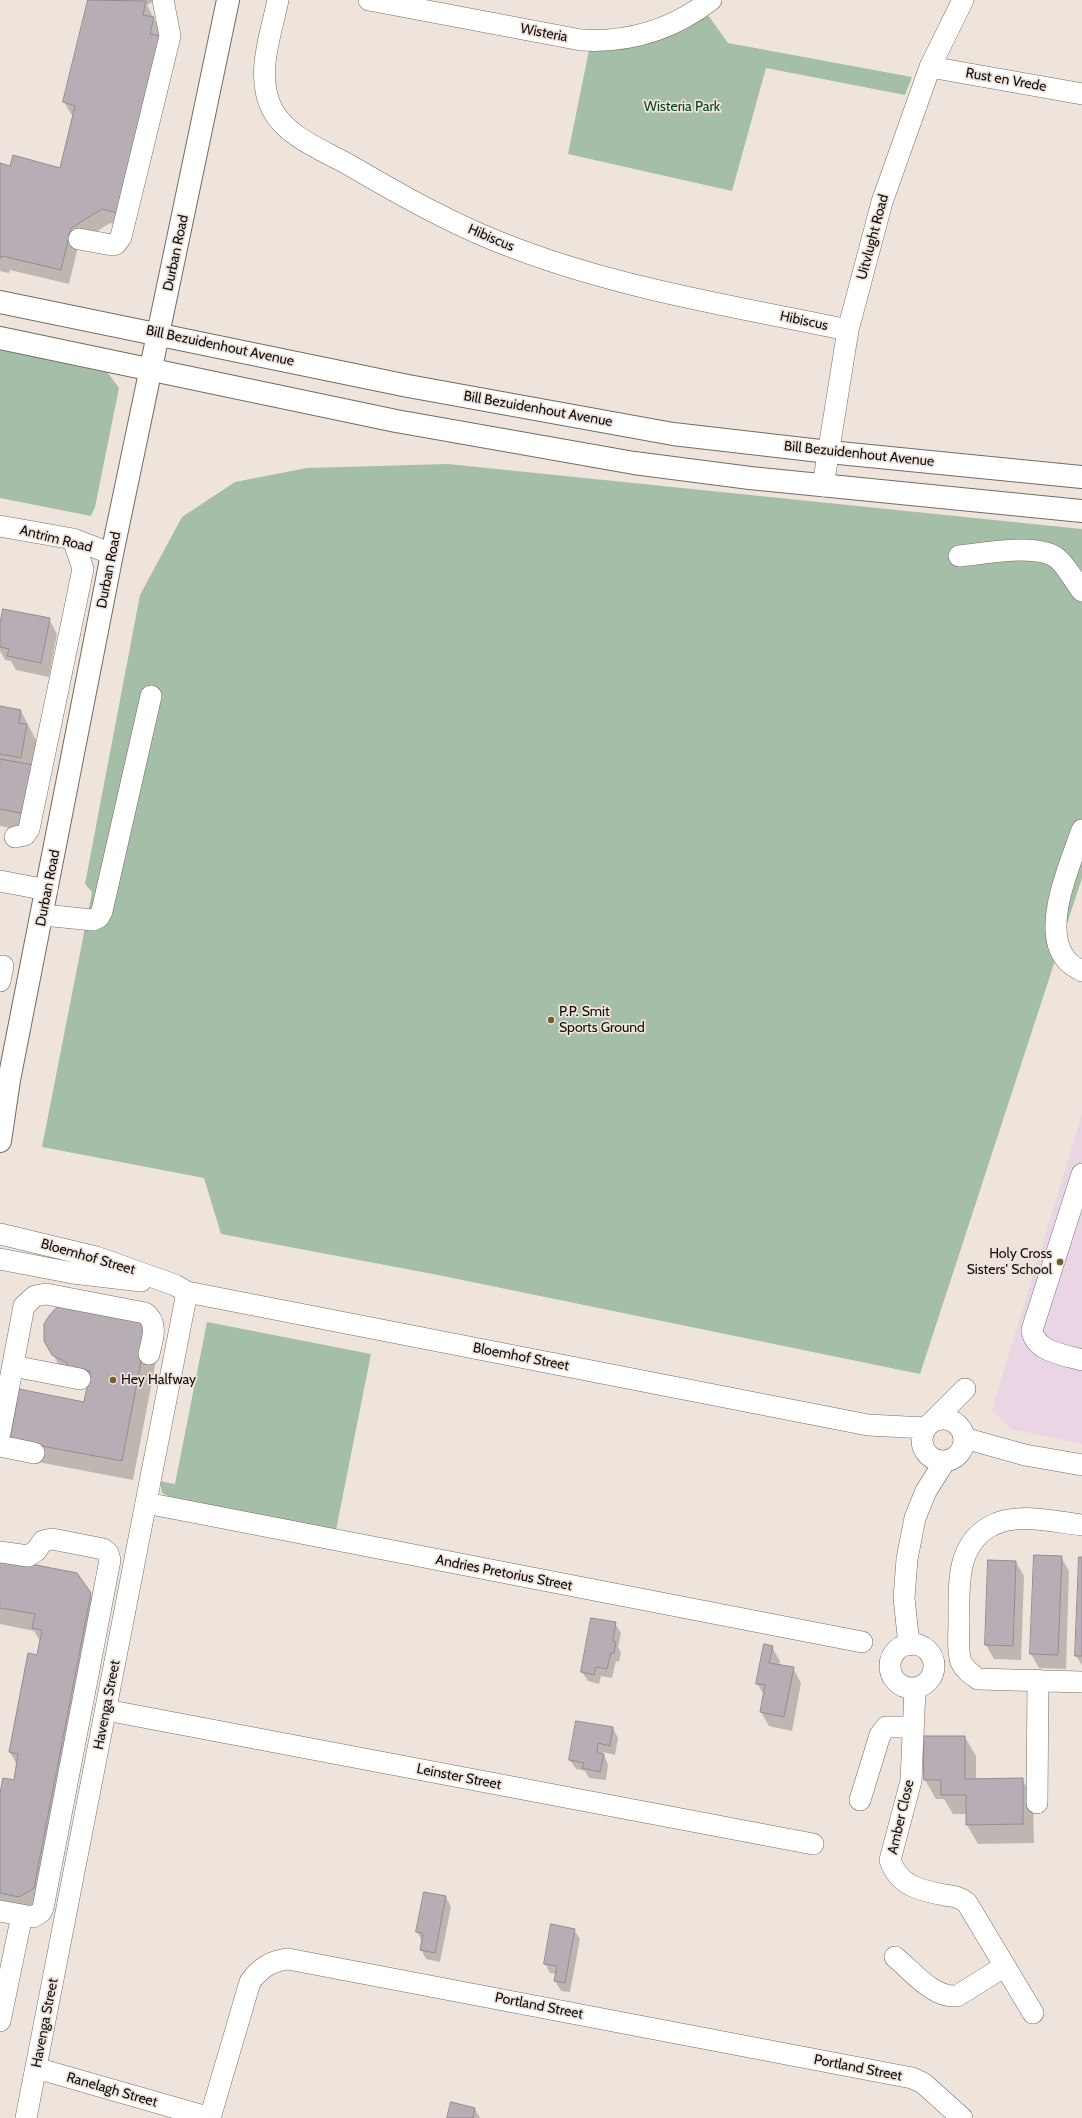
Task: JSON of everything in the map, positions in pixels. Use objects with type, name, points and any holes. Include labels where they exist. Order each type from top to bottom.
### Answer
[{"type":"main road","name":"Durban Road","points":[[0,1141],[9,1080],[48,890],[112,554],[228,0]]},
{"type":"main road","name":"Bill Bezuidenhout Avenue","points":[[0,302],[408,386],[673,434],[828,452],[1082,477]]},
{"type":"main road","points":[[0,338],[396,421],[626,462],[692,472],[1082,511]]},
{"type":"street","points":[[79,239],[112,245],[116,244],[121,237],[170,36],[163,0]]},
{"type":"street","name":"Hibiscus","points":[[278,0],[266,62],[264,88],[272,110],[279,120],[295,134],[385,186],[453,221],[517,249],[626,284],[848,330]]},
{"type":"street","name":"Wisteria","points":[[369,0],[581,40],[601,41],[634,37],[660,30],[696,12],[711,0]]},
{"type":"street","name":"Uitvlught Road","points":[[823,486],[848,330],[882,202],[930,67],[963,0]]},
{"type":"street","name":"Rust en Vrede","points":[[930,67],[1082,94]]},
{"type":"street","name":"Antrim Road","points":[[0,526],[73,540],[112,554]]},
{"type":"street","points":[[15,837],[25,835],[29,829],[83,569],[73,540]]},
{"type":"street","points":[[959,556],[1032,550],[1044,552],[1057,558],[1066,567],[1082,591]]},
{"type":"street","points":[[43,915],[93,920],[99,917],[102,911],[151,696]]},
{"type":"street","points":[[1082,830],[1058,898],[1056,912],[1060,951],[1070,964],[1082,971]]},
{"type":"street","points":[[0,881],[48,890]]},
{"type":"street","points":[[1082,1174],[1032,1330],[1033,1337],[1044,1348],[1082,1360]]},
{"type":"street","name":"Bloemhof Street","points":[[0,1234],[96,1257],[181,1289]]},
{"type":"street","name":"Bloemhof Street","points":[[0,1258],[73,1273],[181,1289],[926,1437]]},
{"type":"street","name":"Havenga Street","points":[[26,2118],[146,1503],[181,1289]]},
{"type":"street","points":[[0,1433],[24,1306],[29,1300],[40,1294],[145,1313],[152,1319],[154,1325],[149,1354]]},
{"type":"street","points":[[12,1366],[80,1379]]},
{"type":"street","points":[[909,1645],[904,1598],[907,1558],[915,1518],[926,1491],[957,1446],[965,1389],[926,1437],[926,1491]]},
{"type":"street","name":"Bloemhof Street","points":[[926,1437],[937,1420],[950,1420],[957,1446]]},
{"type":"street","name":"Bloemhof Street","points":[[926,1437],[934,1459],[957,1446],[1026,1455],[1082,1466]]},
{"type":"street","points":[[0,1446],[34,1453]]},
{"type":"street","name":"Andries Pretorius Street","points":[[146,1503],[862,1642]]},
{"type":"street","points":[[1082,1525],[1028,1520],[1006,1520],[989,1527],[973,1541],[965,1556],[959,1574],[959,1645],[961,1662],[967,1672],[978,1679],[1082,1682]]},
{"type":"street","points":[[0,1552],[28,1556],[36,1551],[43,1541],[52,1539],[103,1549],[110,1556],[43,1908],[41,1912],[33,1917],[0,1911]]},
{"type":"street","points":[[909,1645],[916,1645],[929,1652],[934,1666],[929,1680],[915,1689],[897,1682],[891,1670],[893,1657],[897,1651],[909,1645]]},
{"type":"street","points":[[1037,1803],[1038,1680]]},
{"type":"street","name":"Amber Close","points":[[915,1689],[911,1781],[890,1860],[894,1870],[904,1883],[963,1900],[1033,2013]]},
{"type":"street","name":"Leinster Street","points":[[106,1710],[813,1844]]},
{"type":"street","points":[[860,1800],[880,1734],[886,1727],[913,1727]]},
{"type":"street","points":[[0,2021],[22,1915]]},
{"type":"street","points":[[895,1957],[938,1993],[948,1996],[957,1996],[1005,1966]]},
{"type":"street","name":"Portland Street","points":[[211,2118],[250,1982],[264,1966],[272,1962],[288,1959],[912,2078],[923,2083],[962,2118]]},
{"type":"street","name":"Ranelagh Street","points":[[36,2068],[211,2118]]},
{"type":"shaded area","name":"Holy Cross Sisters' School","points":[[1082,1114],[1082,1444],[1011,1429],[992,1410]]},
{"type":"green space","name":"Wisteria Park","points":[[708,15],[728,43],[912,77],[905,95],[766,68],[732,191],[568,154],[589,50],[621,48],[652,42],[680,31]]},
{"type":"green space","points":[[0,349],[105,369],[119,388],[95,507],[91,516],[0,498]]},
{"type":"green space","name":"P.P. Smit Sports Ground","points":[[448,464],[1082,529],[1082,568],[1079,586],[1082,589],[1082,878],[920,1374],[438,1275],[221,1234],[204,1178],[42,1147],[92,892],[85,884],[140,595],[182,517],[235,482],[307,468]]},
{"type":"green space","points":[[207,1322],[371,1354],[336,1530],[170,1497],[162,1493],[160,1481],[175,1484]]},
{"type":"building","points":[[88,0],[146,1],[143,15],[154,17],[150,34],[161,36],[118,213],[102,209],[71,228],[61,270],[2,256],[0,259],[0,163],[10,166],[13,155],[60,168],[75,106],[63,102]]},
{"type":"building","points":[[3,609],[50,618],[41,663],[7,656],[9,649],[0,647],[0,624]]},
{"type":"building","points":[[0,706],[21,710],[19,723],[27,724],[21,758],[0,754]]},
{"type":"building","points":[[0,759],[34,765],[25,814],[0,809]]},
{"type":"building","name":"Hey Halfway","points":[[64,1305],[149,1320],[122,1461],[10,1440],[19,1389],[84,1402],[90,1371],[66,1366],[67,1363],[52,1355],[44,1341],[44,1324],[55,1309]]},
{"type":"building","points":[[1034,1555],[1062,1556],[1058,1655],[1030,1654]]},
{"type":"building","points":[[1079,1557],[1082,1557],[1082,1656],[1075,1656]]},
{"type":"building","points":[[0,1558],[77,1573],[91,1593],[34,1888],[19,1897],[0,1893],[0,1793],[3,1778],[14,1780],[18,1754],[9,1752],[28,1653],[37,1655],[42,1630],[32,1628],[35,1614],[0,1608]]},
{"type":"building","points":[[988,1560],[1016,1561],[1013,1646],[985,1645]]},
{"type":"building","points":[[591,1618],[616,1622],[613,1641],[616,1642],[614,1653],[611,1653],[607,1669],[596,1667],[594,1675],[581,1672]]},
{"type":"building","points":[[764,1644],[773,1646],[769,1663],[794,1667],[784,1717],[760,1712],[765,1685],[756,1684]]},
{"type":"building","points":[[576,1721],[613,1727],[610,1746],[598,1743],[597,1753],[604,1754],[600,1772],[582,1768],[584,1763],[569,1760]]},
{"type":"building","points":[[924,1736],[965,1736],[965,1779],[1023,1778],[1023,1824],[966,1825],[966,1795],[941,1795],[941,1780],[924,1780]]},
{"type":"building","points":[[424,1892],[446,1896],[435,1953],[420,1950],[423,1933],[416,1932]]},
{"type":"building","points":[[551,1924],[575,1929],[565,1983],[554,1981],[557,1966],[544,1964]]},
{"type":"building","points":[[451,2102],[475,2108],[473,2118],[447,2118]]},
{"type":"place","name":"P.P. Smit Sports Ground","points":[[551,1020]]},
{"type":"place","name":"Holy Cross Sisters' School","points":[[1060,1262]]},
{"type":"place","name":"Hey Halfway","points":[[113,1380]]}]
